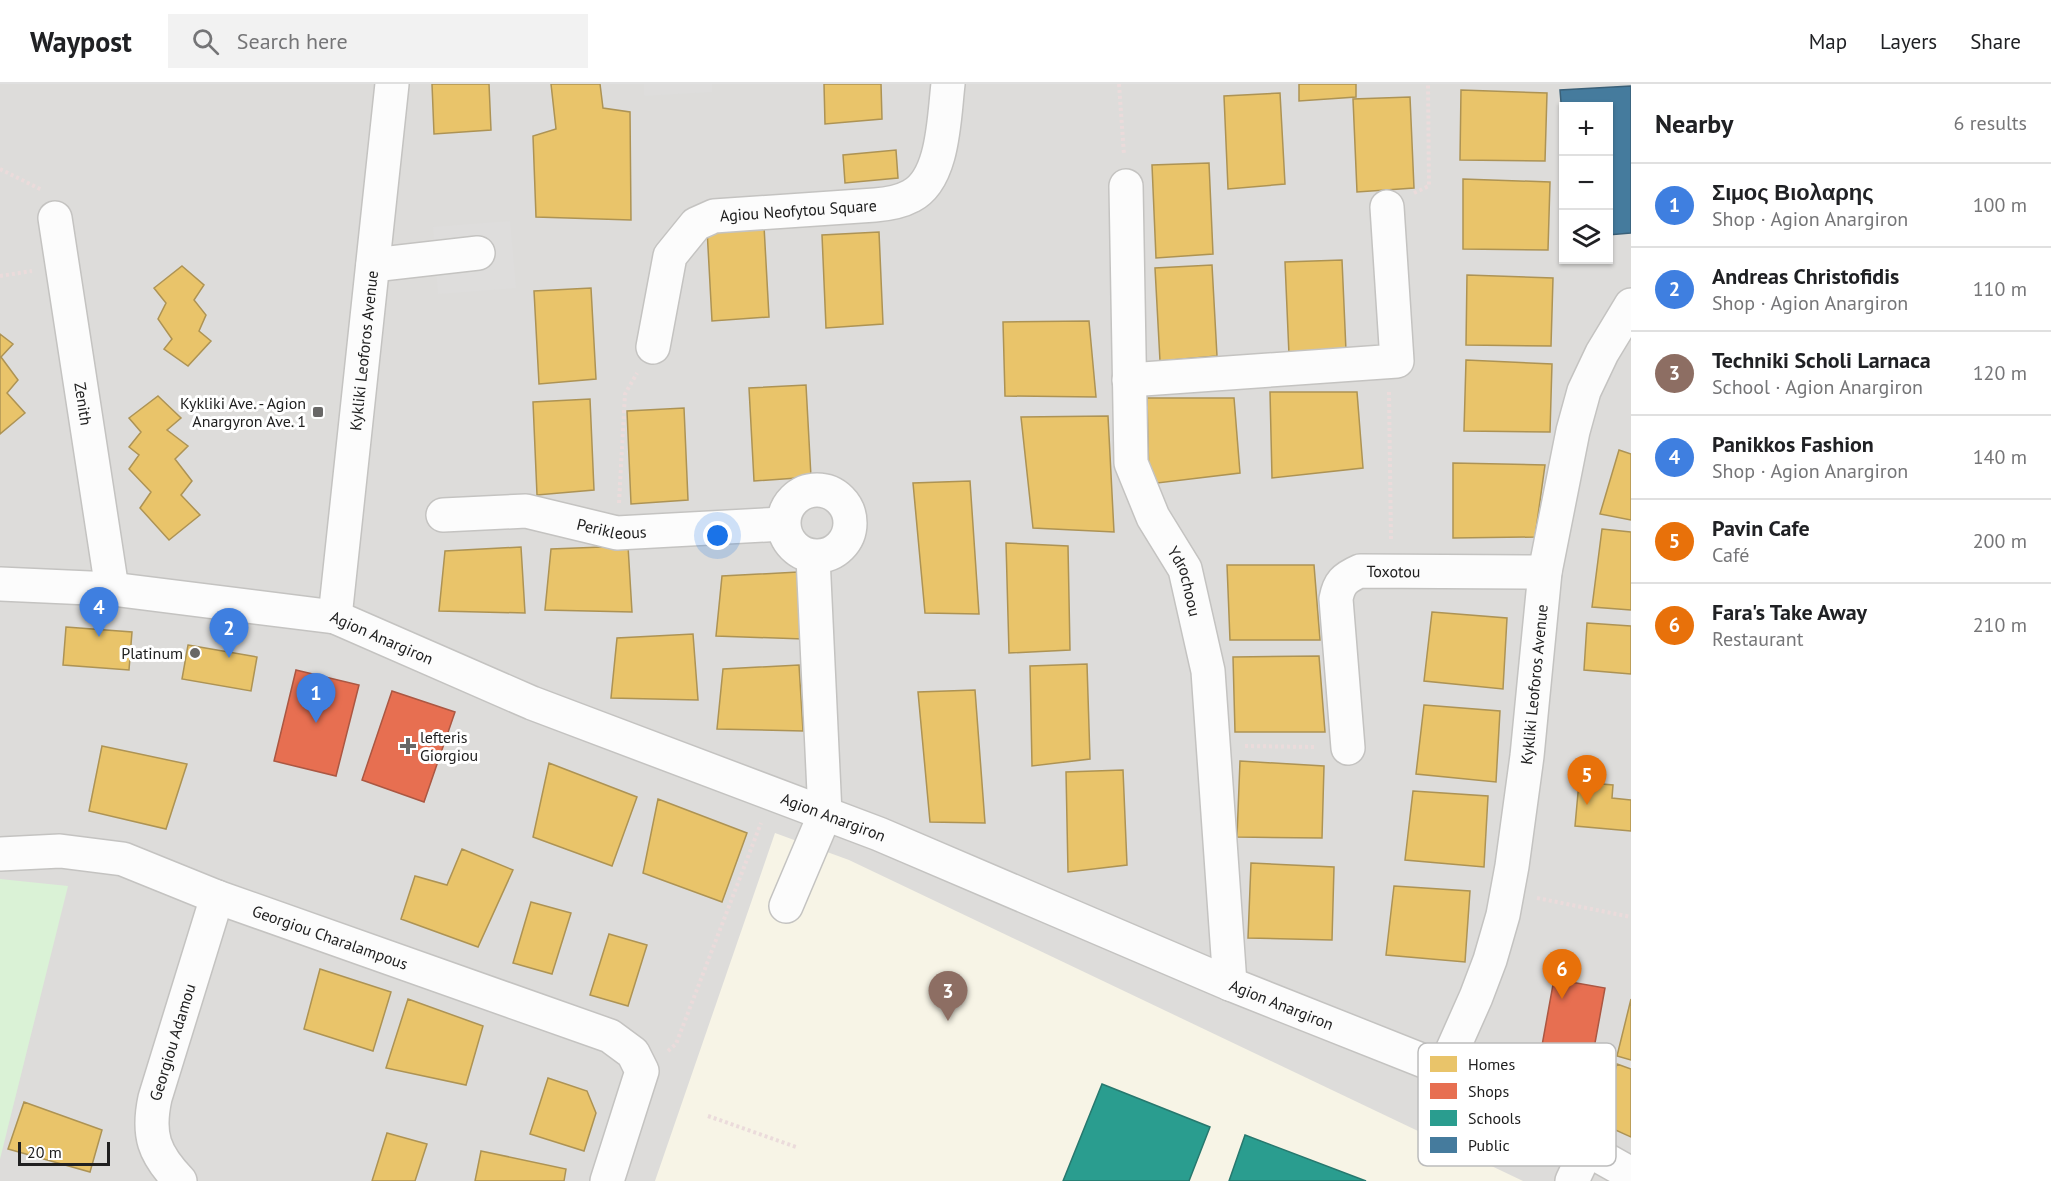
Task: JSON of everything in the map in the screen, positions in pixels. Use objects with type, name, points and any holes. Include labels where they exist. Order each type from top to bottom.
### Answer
[{"type":"street","name":"Kykliki Leoforos Avenue","points":[[335,617],[392,84]]},
{"type":"street","name":"Agiou Neofytou Square","points":[[653,347],[670,256],[696,224],[714,216],[875,206],[913,196],[925,186],[936,164],[948,84]]},
{"type":"street","name":"Ydrochoou","points":[[1126,186],[1131,463],[1153,517],[1185,569],[1208,671],[1230,984]]},
{"type":"street","points":[[1129,380],[1397,361],[1387,207]]},
{"type":"street","name":"Zenith","points":[[55,218],[112,589]]},
{"type":"street","points":[[373,265],[478,253]]},
{"type":"street","name":"Kykliki Leoforos Avenue","points":[[1456,1043],[1490,960],[1507,891],[1527,756],[1545,572],[1573,431],[1584,391],[1602,353],[1631,305]]},
{"type":"street","points":[[825,490],[842,501],[848,510],[851,522],[844,544],[835,552],[813,557],[793,546],[786,537],[783,524],[789,505],[804,492],[825,490]]},
{"type":"street","name":"Perikleous","points":[[443,514],[526,511],[618,533],[783,524]]},
{"type":"street","points":[[786,906],[825,814],[813,557]]},
{"type":"street","name":"Toxotou","points":[[1348,748],[1336,599],[1339,585],[1346,577],[1359,571],[1545,572]]},
{"type":"street","name":"Agion Anargiron","points":[[0,584],[112,589],[335,617],[532,703],[879,834],[1230,984],[1418,1059]]},
{"type":"street","name":"Georgiou Charalampous","points":[[0,854],[60,851],[123,859],[217,897],[610,1036],[633,1053],[642,1071]]},
{"type":"street","name":"Georgiou Adamou","points":[[180,1181],[164,1164],[153,1143],[150,1119],[217,897]]},
{"type":"street","points":[[607,1181],[642,1071]]},
{"type":"street","name":"Agion Anargiron","points":[[1616,1165],[1631,1174]]},
{"type":"street","points":[[1572,1181],[1579,1166]]},
{"type":"path","points":[[1119,84],[1126,186]]},
{"type":"path","points":[[1387,207],[1429,186],[1428,84]]},
{"type":"path","points":[[0,169],[42,189],[55,218]]},
{"type":"path","points":[[618,533],[624,394],[653,347]]},
{"type":"path","points":[[1389,361],[1391,571]]},
{"type":"path","points":[[1214,745],[1348,748]]},
{"type":"path","points":[[642,1071],[676,1044],[772,794]]},
{"type":"path","points":[[1507,891],[1631,917]]},
{"type":"path","points":[[708,1116],[796,1147]]},
{"type":"shaded area","points":[[0,84],[1631,84],[1631,1181],[0,1181]]},
{"type":"shaded area","points":[[644,84],[712,84],[712,92],[644,96]]},
{"type":"shaded area","points":[[510,221],[516,288],[438,294],[433,227]]},
{"type":"shaded area","points":[[775,833],[849,860],[1418,1131],[1418,1166],[1492,1166],[1523,1181],[655,1181]]},
{"type":"green space","points":[[0,879],[68,886],[0,1159]]},
{"type":"building: Homes","points":[[432,84],[489,84],[491,130],[434,134]]},
{"type":"building: Homes","points":[[551,84],[600,84],[603,108],[630,112],[631,220],[536,217],[533,136],[556,129]]},
{"type":"building: Homes","points":[[824,84],[881,84],[882,119],[825,124]]},
{"type":"building: Homes","points":[[1299,84],[1356,84],[1356,97],[1299,101]]},
{"type":"building: Homes","points":[[1461,90],[1547,93],[1545,161],[1460,160]]},
{"type":"building: Homes","points":[[1280,93],[1285,184],[1228,189],[1224,96]]},
{"type":"building: Homes","points":[[1410,97],[1414,188],[1357,192],[1353,99]]},
{"type":"building: Homes","points":[[896,150],[898,178],[845,183],[843,155]]},
{"type":"building: Homes","points":[[1209,163],[1213,254],[1156,258],[1152,165]]},
{"type":"building: Homes","points":[[1463,179],[1550,182],[1548,250],[1463,249]]},
{"type":"building: Homes","points":[[764,226],[769,317],[712,321],[707,229]]},
{"type":"building: Homes","points":[[879,232],[883,324],[826,328],[822,235]]},
{"type":"building: Homes","points":[[1342,260],[1346,351],[1289,355],[1285,262]]},
{"type":"building: Homes","points":[[1212,265],[1217,356],[1160,361],[1155,268]]},
{"type":"building: Homes","points":[[182,266],[204,285],[194,300],[206,315],[199,331],[211,341],[188,366],[164,349],[172,339],[158,319],[166,303],[154,288]]},
{"type":"building: Homes","points":[[1467,275],[1553,278],[1551,346],[1466,345]]},
{"type":"building: Homes","points":[[591,288],[596,379],[539,384],[534,291]]},
{"type":"building: Homes","points":[[1089,321],[1096,397],[1005,396],[1003,322]]},
{"type":"building: Homes","points":[[0,334],[13,344],[1,357],[18,380],[7,393],[25,413],[0,434]]},
{"type":"building: Homes","points":[[1466,360],[1552,364],[1550,432],[1464,431]]},
{"type":"building: Homes","points":[[806,385],[811,477],[754,481],[749,388]]},
{"type":"building: Homes","points":[[1270,392],[1357,392],[1363,468],[1272,478]]},
{"type":"building: Homes","points":[[158,396],[181,418],[167,430],[188,446],[175,459],[192,481],[181,495],[200,515],[169,540],[140,508],[151,492],[129,469],[139,455],[129,447],[141,432],[129,418]]},
{"type":"building: Homes","points":[[1147,398],[1234,398],[1240,473],[1149,484]]},
{"type":"building: Homes","points":[[590,399],[594,490],[537,495],[533,402]]},
{"type":"building: Homes","points":[[684,408],[688,500],[631,504],[627,411]]},
{"type":"building: Homes","points":[[1108,416],[1114,532],[1033,528],[1021,417]]},
{"type":"building: Homes","points":[[1619,450],[1631,454],[1631,520],[1600,514]]},
{"type":"building: Homes","points":[[1453,463],[1545,465],[1535,537],[1453,538]]},
{"type":"building: Homes","points":[[970,481],[979,614],[925,613],[913,483]]},
{"type":"building: Homes","points":[[1602,529],[1631,532],[1631,610],[1592,607]]},
{"type":"building: Homes","points":[[1006,543],[1068,546],[1070,650],[1009,653]]},
{"type":"building: Homes","points":[[628,546],[632,612],[545,610],[551,549]]},
{"type":"building: Homes","points":[[521,547],[525,613],[439,611],[445,551]]},
{"type":"building: Homes","points":[[1227,565],[1314,565],[1320,640],[1230,640]]},
{"type":"building: Homes","points":[[798,572],[803,639],[716,636],[722,576]]},
{"type":"building: Homes","points":[[1432,612],[1507,618],[1503,689],[1424,681]]},
{"type":"building: Homes","points":[[1587,623],[1631,626],[1631,674],[1584,670]]},
{"type":"building: Homes","points":[[66,627],[132,632],[129,670],[63,665]]},
{"type":"building: Homes","points":[[693,634],[698,700],[611,698],[617,638]]},
{"type":"building: Homes","points":[[188,645],[257,657],[251,691],[182,679]]},
{"type":"building: Homes","points":[[1319,656],[1325,732],[1235,732],[1233,657]]},
{"type":"building: Homes","points":[[1087,664],[1090,759],[1032,766],[1030,666]]},
{"type":"building: Homes","points":[[799,665],[803,731],[717,729],[723,669]]},
{"type":"building: Homes","points":[[975,690],[985,823],[930,822],[918,692]]},
{"type":"building: Homes","points":[[1424,705],[1500,711],[1496,782],[1416,774]]},
{"type":"building: Homes","points":[[102,746],[187,764],[166,829],[89,811]]},
{"type":"building: Homes","points":[[1240,761],[1324,766],[1322,838],[1237,837]]},
{"type":"building: Homes","points":[[549,763],[637,797],[612,866],[533,837]]},
{"type":"building: Homes","points":[[1123,770],[1127,865],[1068,872],[1066,772]]},
{"type":"building: Homes","points":[[1579,782],[1613,785],[1612,798],[1631,800],[1631,831],[1575,826]]},
{"type":"building: Homes","points":[[1413,791],[1488,796],[1484,867],[1405,860]]},
{"type":"building: Homes","points":[[658,799],[747,833],[722,902],[643,873]]},
{"type":"building: Homes","points":[[462,849],[513,870],[478,947],[401,919],[415,876],[447,885]]},
{"type":"building: Homes","points":[[1251,863],[1334,867],[1332,940],[1248,938]]},
{"type":"building: Homes","points":[[1394,886],[1470,891],[1465,962],[1386,955]]},
{"type":"building: Homes","points":[[531,902],[571,913],[552,974],[513,963]]},
{"type":"building: Homes","points":[[609,934],[647,945],[628,1006],[590,995]]},
{"type":"building: Homes","points":[[320,969],[391,992],[373,1051],[304,1029]]},
{"type":"building: Homes","points":[[408,999],[483,1026],[466,1085],[386,1068]]},
{"type":"building: Homes","points":[[1631,999],[1631,1060],[1617,1056]]},
{"type":"building: Homes","points":[[1617,1064],[1631,1069],[1631,1137],[1616,1130]]},
{"type":"building: Homes","points":[[548,1078],[587,1091],[596,1113],[584,1151],[530,1134]]},
{"type":"building: Homes","points":[[24,1102],[102,1130],[90,1172],[8,1149]]},
{"type":"building: Homes","points":[[387,1133],[427,1144],[415,1181],[372,1181]]},
{"type":"building: Homes","points":[[481,1151],[566,1169],[564,1181],[475,1181]]},
{"type":"building: Shops","points":[[296,670],[359,685],[336,776],[274,761]]},
{"type":"building: Shops","name":"lefteris Giorgiou","points":[[392,691],[455,712],[424,802],[362,780]]},
{"type":"building: Shops","points":[[1554,979],[1605,988],[1595,1043],[1542,1043]]},
{"type":"building: Schools","points":[[1102,1084],[1210,1127],[1189,1181],[1063,1181]]},
{"type":"building: Schools","points":[[1245,1135],[1366,1181],[1229,1181]]},
{"type":"building: Public","points":[[1631,86],[1631,233],[1613,235],[1613,102],[1561,102],[1560,90]]},
{"type":"place","name":"Kykliki Ave. - Agion Anargyron Ave. 1","points":[[318,412]]},
{"type":"place","name":"Panikkos Fashion","points":[[99,637]]},
{"type":"place","name":"Platinum","points":[[195,653]]},
{"type":"place","name":"Andreas Christofidis","points":[[229,658]]},
{"type":"place","name":"Σιμος Βιολαρης","points":[[316,723]]},
{"type":"place","name":"lefteris Giorgiou","points":[[408,746]]},
{"type":"place","name":"Pavin Cafe","points":[[1587,805]]},
{"type":"place","name":"Fara's Take Away","points":[[1562,999]]},
{"type":"place","name":"Techniki Scholi Larnaca","points":[[948,1021]]}]
